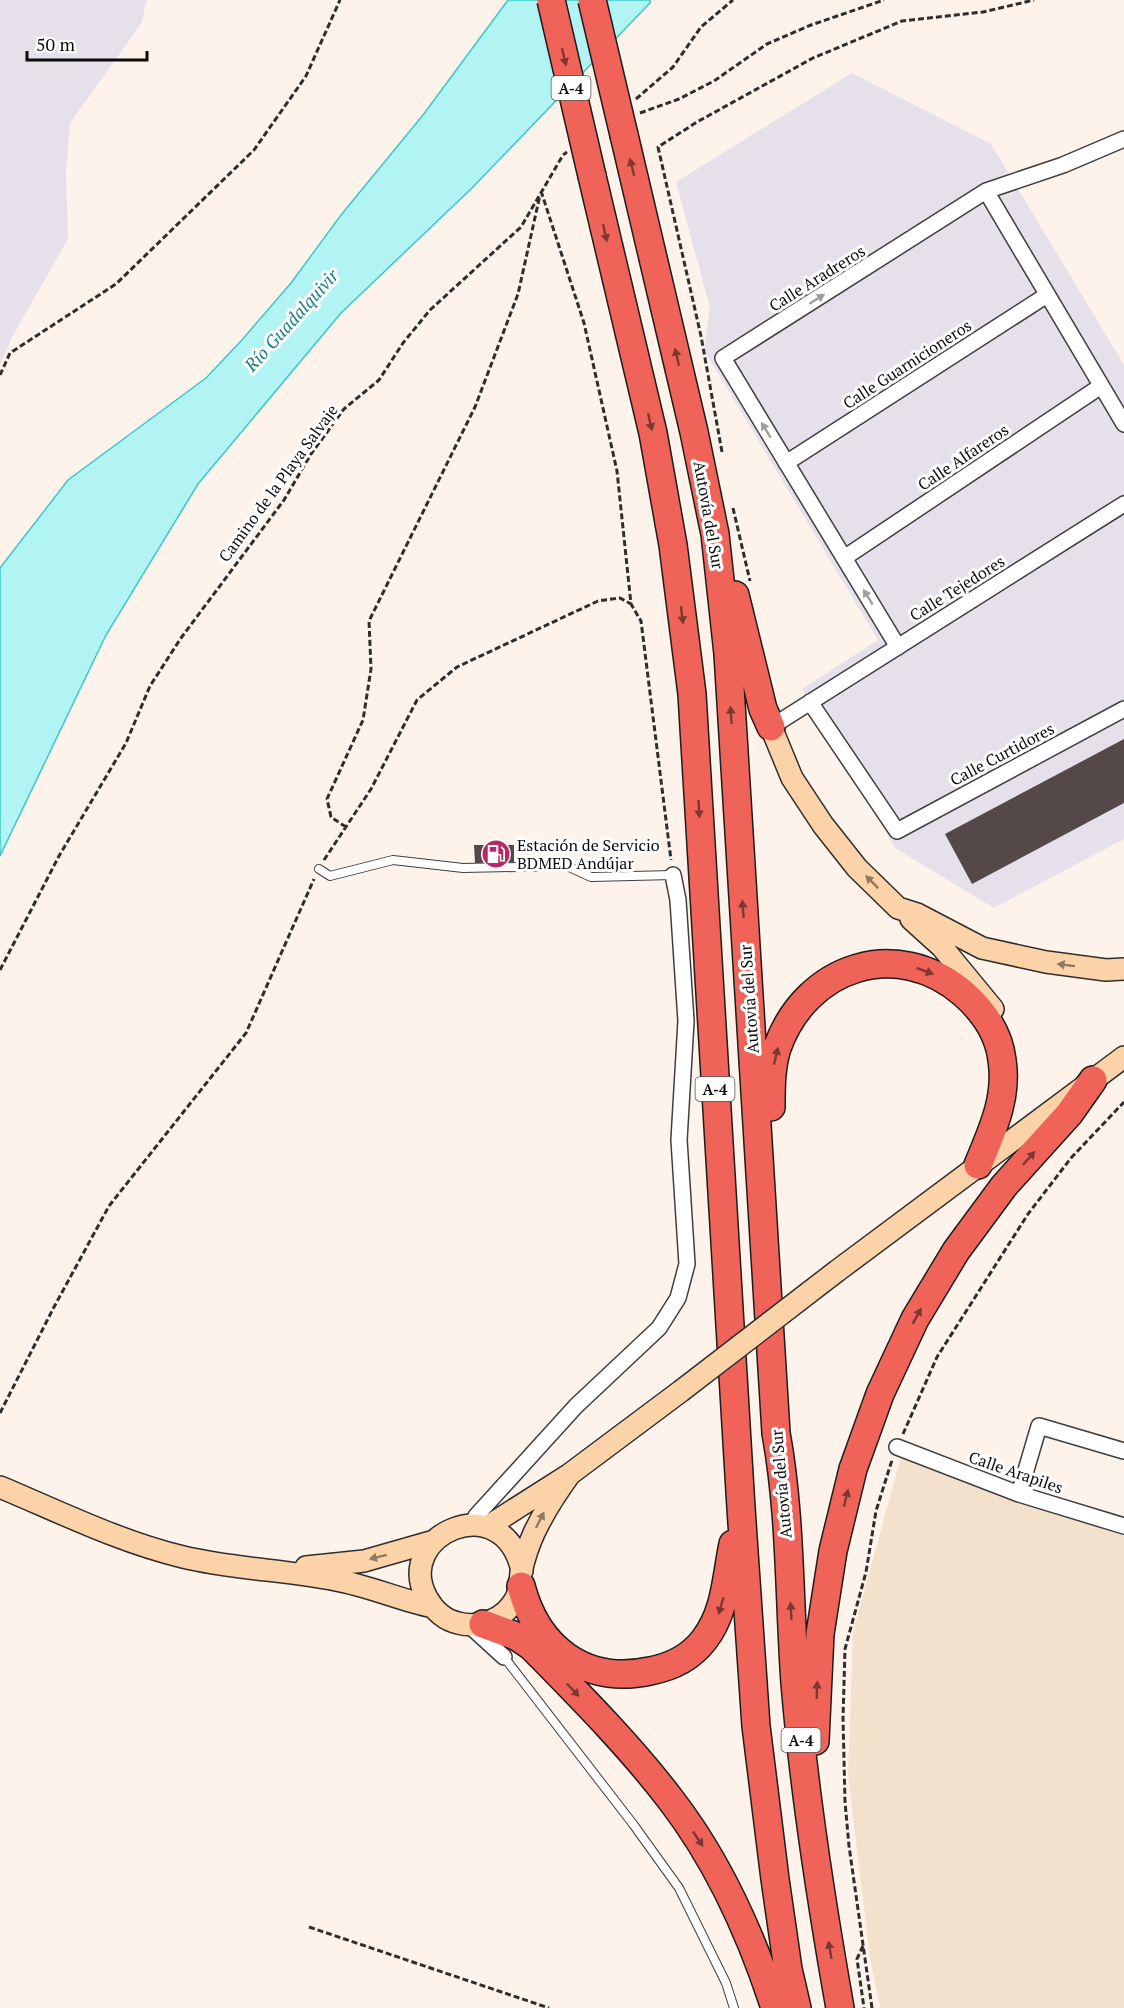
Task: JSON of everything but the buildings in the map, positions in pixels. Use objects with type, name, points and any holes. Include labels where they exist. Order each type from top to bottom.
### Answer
[{"type":"highway","name":"A-4","points":[[551,0],[653,432],[673,545],[692,694],[756,1726],[788,1969],[797,2008]]},
{"type":"highway","name":"Autovía del Sur","points":[[592,0],[630,125],[715,534],[728,654],[776,1433],[783,1470],[795,1684],[826,1931],[840,2008]]},
{"type":"highway","points":[[715,534],[736,597],[763,709],[771,727]]},
{"type":"highway","points":[[783,1470],[789,1431],[771,1115],[771,1079],[777,1049],[790,1021],[806,998],[828,980],[854,969],[880,964],[907,965],[927,971],[953,985],[974,1003],[992,1028],[1002,1059],[1003,1090],[999,1113],[978,1165]]},
{"type":"highway","points":[[807,1790],[815,1736],[820,1634],[833,1551],[853,1469],[880,1394],[915,1319],[956,1251],[1004,1186],[1069,1114],[1093,1080]]},
{"type":"highway","points":[[521,1579],[525,1601],[537,1626],[550,1644],[569,1659],[588,1668],[615,1675],[639,1674],[664,1668],[686,1657],[704,1641],[717,1621],[741,1508]]},
{"type":"highway","points":[[486,1624],[516,1636],[532,1647],[624,1744],[671,1800],[705,1850],[734,1904],[761,1966],[775,2008]]},
{"type":"street","points":[[1124,139],[1064,165],[986,191],[1124,424]]},
{"type":"street","name":"Calle Aradreros","points":[[898,647],[723,358],[986,191]]},
{"type":"street","name":"Calle Guarnicioneros","points":[[786,463],[1047,295]]},
{"type":"street","name":"Calle Alfareros","points":[[844,558],[1101,386]]},
{"type":"street","name":"Calle Tejedores","points":[[771,727],[1124,504]]},
{"type":"street","name":"Calle Curtidores","points":[[810,702],[897,831],[1124,709]]},
{"type":"street","points":[[771,727],[792,778],[823,825],[857,868],[942,947],[990,1003],[1005,1030],[1012,1066],[1012,1099],[1004,1146]]},
{"type":"street","points":[[480,1526],[476,1516],[576,1406],[659,1328],[678,1298],[687,1264],[678,1140],[686,1021],[678,900],[673,875]]},
{"type":"street","points":[[898,908],[917,914],[982,948],[1046,963],[1106,970],[1124,969]]},
{"type":"street","points":[[480,1526],[570,1474],[1124,1057]]},
{"type":"street","points":[[1019,1494],[1039,1426],[1124,1451]]},
{"type":"street","name":"Calle Arapiles","points":[[897,1447],[1019,1494],[1124,1526]]},
{"type":"street","points":[[521,1579],[518,1557],[511,1544],[500,1533],[480,1526],[458,1526],[445,1532],[434,1541],[426,1553],[422,1574],[425,1595],[443,1616],[455,1623],[486,1624],[512,1605],[521,1579],[533,1534],[549,1503],[570,1474]]},
{"type":"street","points":[[0,1487],[125,1539],[182,1557],[228,1566],[338,1580],[381,1590],[433,1607]]},
{"type":"street","points":[[278,1571],[364,1561],[434,1541]]},
{"type":"street","points":[[486,1624],[504,1657]]},
{"type":"street","points":[[486,1624],[504,1657]]},
{"type":"lane","points":[[319,869],[330,876],[393,860],[463,868],[567,866],[591,877],[673,875]]},
{"type":"lane","points":[[504,1657],[633,1824],[679,1888],[726,1983],[734,2008]]},
{"type":"path","points":[[0,375],[10,353],[116,284],[254,150],[306,76],[340,0]]},
{"type":"path","points":[[635,100],[673,67],[701,27],[733,0]]},
{"type":"path","points":[[630,125],[646,110],[679,99],[714,81],[767,44],[811,25],[884,0]]},
{"type":"path","points":[[723,462],[701,336],[658,147],[697,122],[813,58],[902,21],[983,12],[1034,0]]},
{"type":"path","name":"Camino de la Playa Salvaje","points":[[0,970],[59,856],[126,743],[150,686],[181,638],[284,500],[311,454],[344,409],[379,380],[403,343],[430,310],[521,227],[563,155],[573,149]]},
{"type":"path","points":[[541,191],[584,323],[617,471],[631,604],[641,621],[673,875]]},
{"type":"path","points":[[346,827],[331,817],[327,799],[363,720],[371,669],[369,621],[475,408],[518,294],[541,191]]},
{"type":"path","points":[[732,504],[751,586]]},
{"type":"path","points":[[0,1413],[54,1306],[109,1206],[246,1033],[319,869],[371,789],[417,700],[457,667],[598,601],[620,598],[631,604]]},
{"type":"path","points":[[872,2008],[849,1846],[845,1802],[843,1718],[845,1648],[866,1572],[876,1511],[897,1447],[937,1357],[1028,1214],[1071,1158],[1124,1102]]},
{"type":"path","points":[[309,1927],[549,2008]]},
{"type":"path","points":[[863,1946],[857,1959],[864,2008]]},
{"type":"shaded area","points":[[0,0],[147,0],[141,24],[70,123],[66,171],[68,239],[11,339],[0,365]]},
{"type":"shaded area","points":[[852,73],[991,144],[1124,365],[1124,839],[994,908],[895,848],[802,689],[878,640],[704,350],[710,308],[676,182]]},
{"type":"shaded area","points":[[902,1453],[1124,1533],[1124,2008],[880,2008],[870,1958],[848,1775],[853,1632]]},
{"type":"water","name":"Río Guadalquivir","points":[[508,0],[650,0],[650,3],[472,188],[341,313],[198,484],[106,635],[0,856],[0,568],[68,480],[206,378],[241,341],[291,283],[341,215],[423,115]]},
{"type":"place","name":"Estación de Servicio BDMED Andújar","points":[[496,854]]}]
